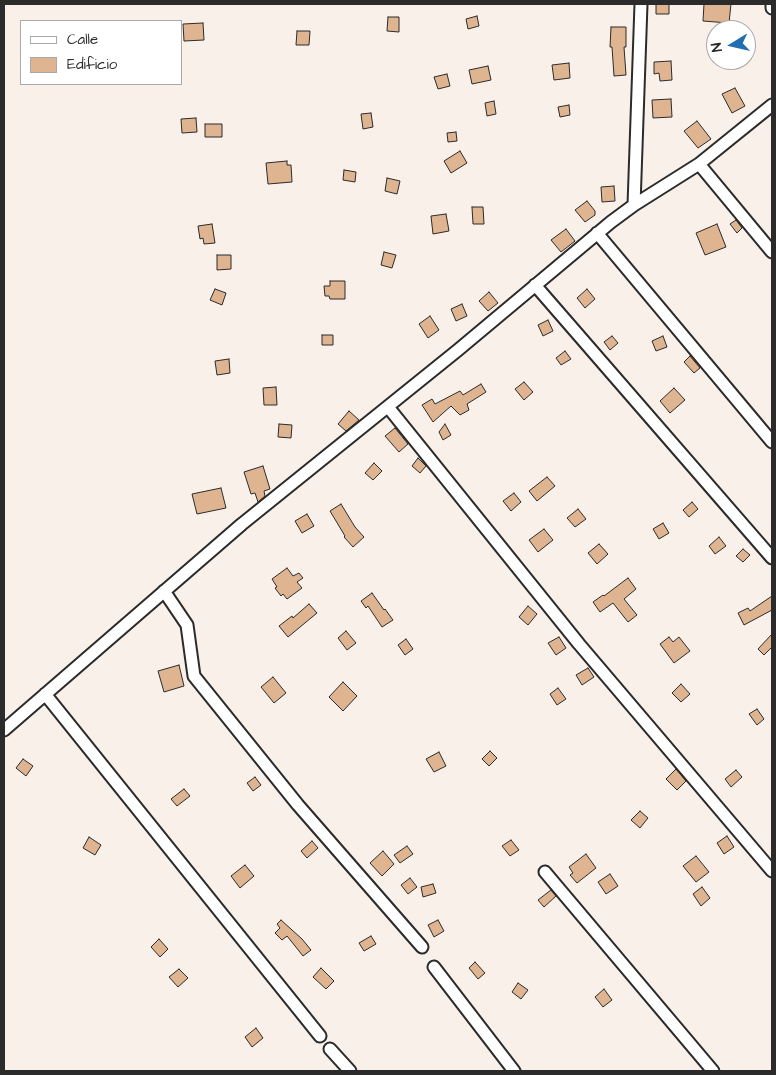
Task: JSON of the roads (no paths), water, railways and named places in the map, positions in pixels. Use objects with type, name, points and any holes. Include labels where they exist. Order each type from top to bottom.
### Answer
[{"type":"street","points":[[634,205],[642,4]]},
{"type":"street","points":[[4,730],[242,524],[458,350],[597,233],[634,205],[699,164],[772,105]]},
{"type":"street","points":[[699,164],[772,252]]},
{"type":"street","points":[[597,233],[772,442]]},
{"type":"street","points":[[535,286],[772,558]]},
{"type":"street","points":[[388,407],[579,644],[772,871]]},
{"type":"street","points":[[164,591],[187,625],[194,676],[298,805],[422,947]]},
{"type":"street","points":[[45,694],[320,1036]]},
{"type":"street","points":[[545,872],[713,1071]]},
{"type":"street","points":[[434,967],[514,1071]]},
{"type":"street","points":[[330,1049],[350,1071]]}]
